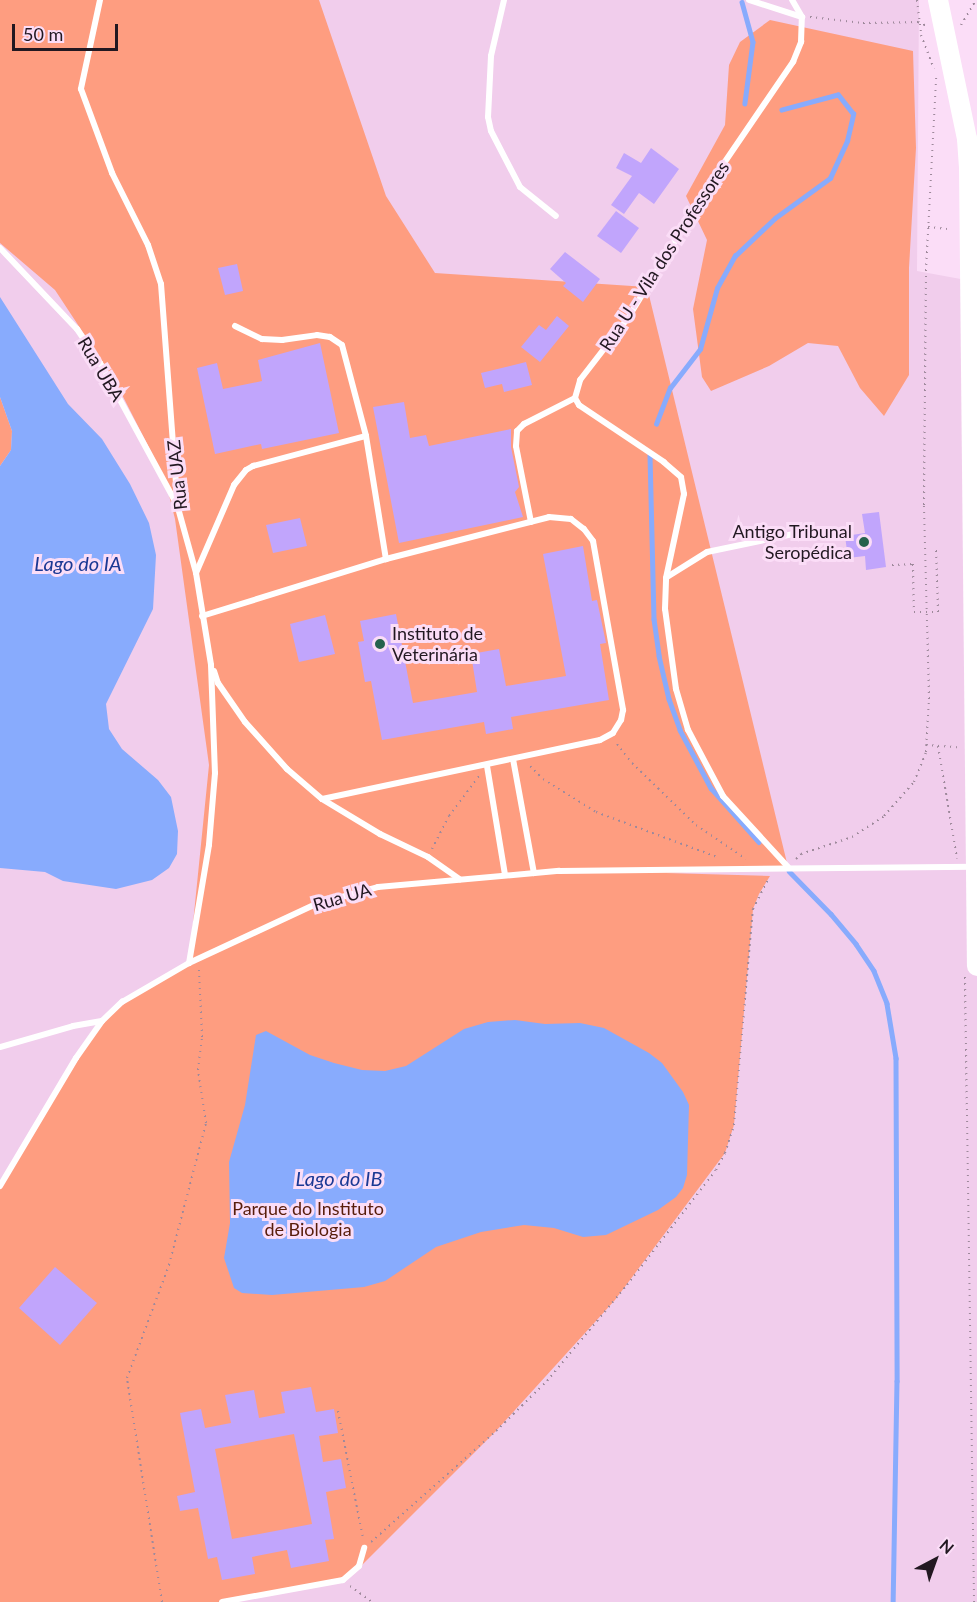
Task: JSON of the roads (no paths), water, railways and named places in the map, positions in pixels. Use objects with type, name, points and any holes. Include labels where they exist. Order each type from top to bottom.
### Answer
[{"type":"highway","points":[[938,0],[967,139],[969,167],[968,867],[971,971]]},
{"type":"lane","name":"Rua UAZ","points":[[100,0],[81,89],[112,173],[148,245],[161,284],[178,508],[196,573],[211,664],[215,773],[209,845],[189,963]]},
{"type":"lane","points":[[504,0],[491,56],[488,117],[491,131],[520,187],[556,216]]},
{"type":"lane","points":[[749,0],[802,17]]},
{"type":"lane","points":[[792,0],[802,17]]},
{"type":"lane","name":"Rua U - Vila dos Professores","points":[[575,398],[580,380],[628,318],[707,188],[793,62],[801,42],[802,17]]},
{"type":"lane","name":"Rua UBA","points":[[0,248],[77,329],[100,363],[178,508]]},
{"type":"lane","points":[[235,326],[261,339],[282,340],[316,335],[339,340],[346,353],[366,436],[386,559]]},
{"type":"lane","points":[[531,522],[516,446],[517,432],[524,424],[575,398],[579,405],[664,462],[681,477],[684,494],[666,578],[665,609],[671,661],[688,730],[723,796],[788,867]]},
{"type":"lane","points":[[196,573],[234,485],[246,470],[253,465],[366,436]]},
{"type":"lane","points":[[202,616],[386,559],[549,517],[571,519],[584,529],[593,541],[623,710],[621,720],[610,735],[600,740],[487,766],[322,800]]},
{"type":"lane","points":[[666,578],[707,552],[803,532]]},
{"type":"lane","points":[[211,664],[218,683],[245,722],[287,770],[322,800],[380,834],[428,857],[460,879]]},
{"type":"lane","points":[[513,759],[534,873]]},
{"type":"lane","points":[[487,766],[506,875]]},
{"type":"lane","name":"Rua UA","points":[[0,1186],[76,1058],[102,1021],[122,1002],[189,963],[316,904],[378,886],[534,873],[788,867],[968,867]]},
{"type":"lane","points":[[0,1047],[73,1026],[102,1021]]},
{"type":"lane","points":[[222,1602],[343,1580],[359,1566],[364,1548]]},
{"type":"water","name":"Lago do IA","points":[[0,297],[68,404],[102,439],[130,484],[149,523],[156,555],[153,609],[106,704],[109,729],[122,749],[158,780],[171,797],[178,831],[177,854],[169,868],[152,880],[116,889],[63,881],[45,872],[0,868],[0,466],[11,450],[12,431],[0,397]]},
{"type":"water","name":"Lago do IB","points":[[515,1020],[545,1024],[580,1023],[604,1028],[649,1053],[662,1063],[683,1092],[689,1105],[687,1175],[683,1188],[676,1197],[658,1210],[606,1235],[583,1237],[554,1228],[524,1225],[481,1232],[436,1247],[385,1281],[364,1287],[272,1295],[242,1293],[234,1288],[224,1258],[230,1223],[229,1162],[245,1105],[256,1035],[266,1031],[310,1055],[362,1070],[385,1071],[406,1066],[464,1029],[488,1022]]},
{"type":"waterway","points":[[742,2],[753,42],[745,103]]},
{"type":"waterway","points":[[656,424],[670,388],[700,349],[717,288],[735,256],[775,218],[830,178],[847,141],[853,114],[838,95],[782,110]]},
{"type":"waterway","points":[[650,455],[654,619],[659,656],[669,699],[680,730],[711,788],[759,842]]},
{"type":"waterway","points":[[789,871],[831,914],[856,944],[874,971],[887,1004],[896,1058],[897,1381],[893,1602]]},
{"type":"place","name":"Antigo Tribunal Seropédica","points":[[864,542]]},
{"type":"place","name":"Instituto de Veterinária","points":[[380,644]]},
{"type":"park label","name":"Parque do Instituto de Biologia","points":[[308,1219]]}]
